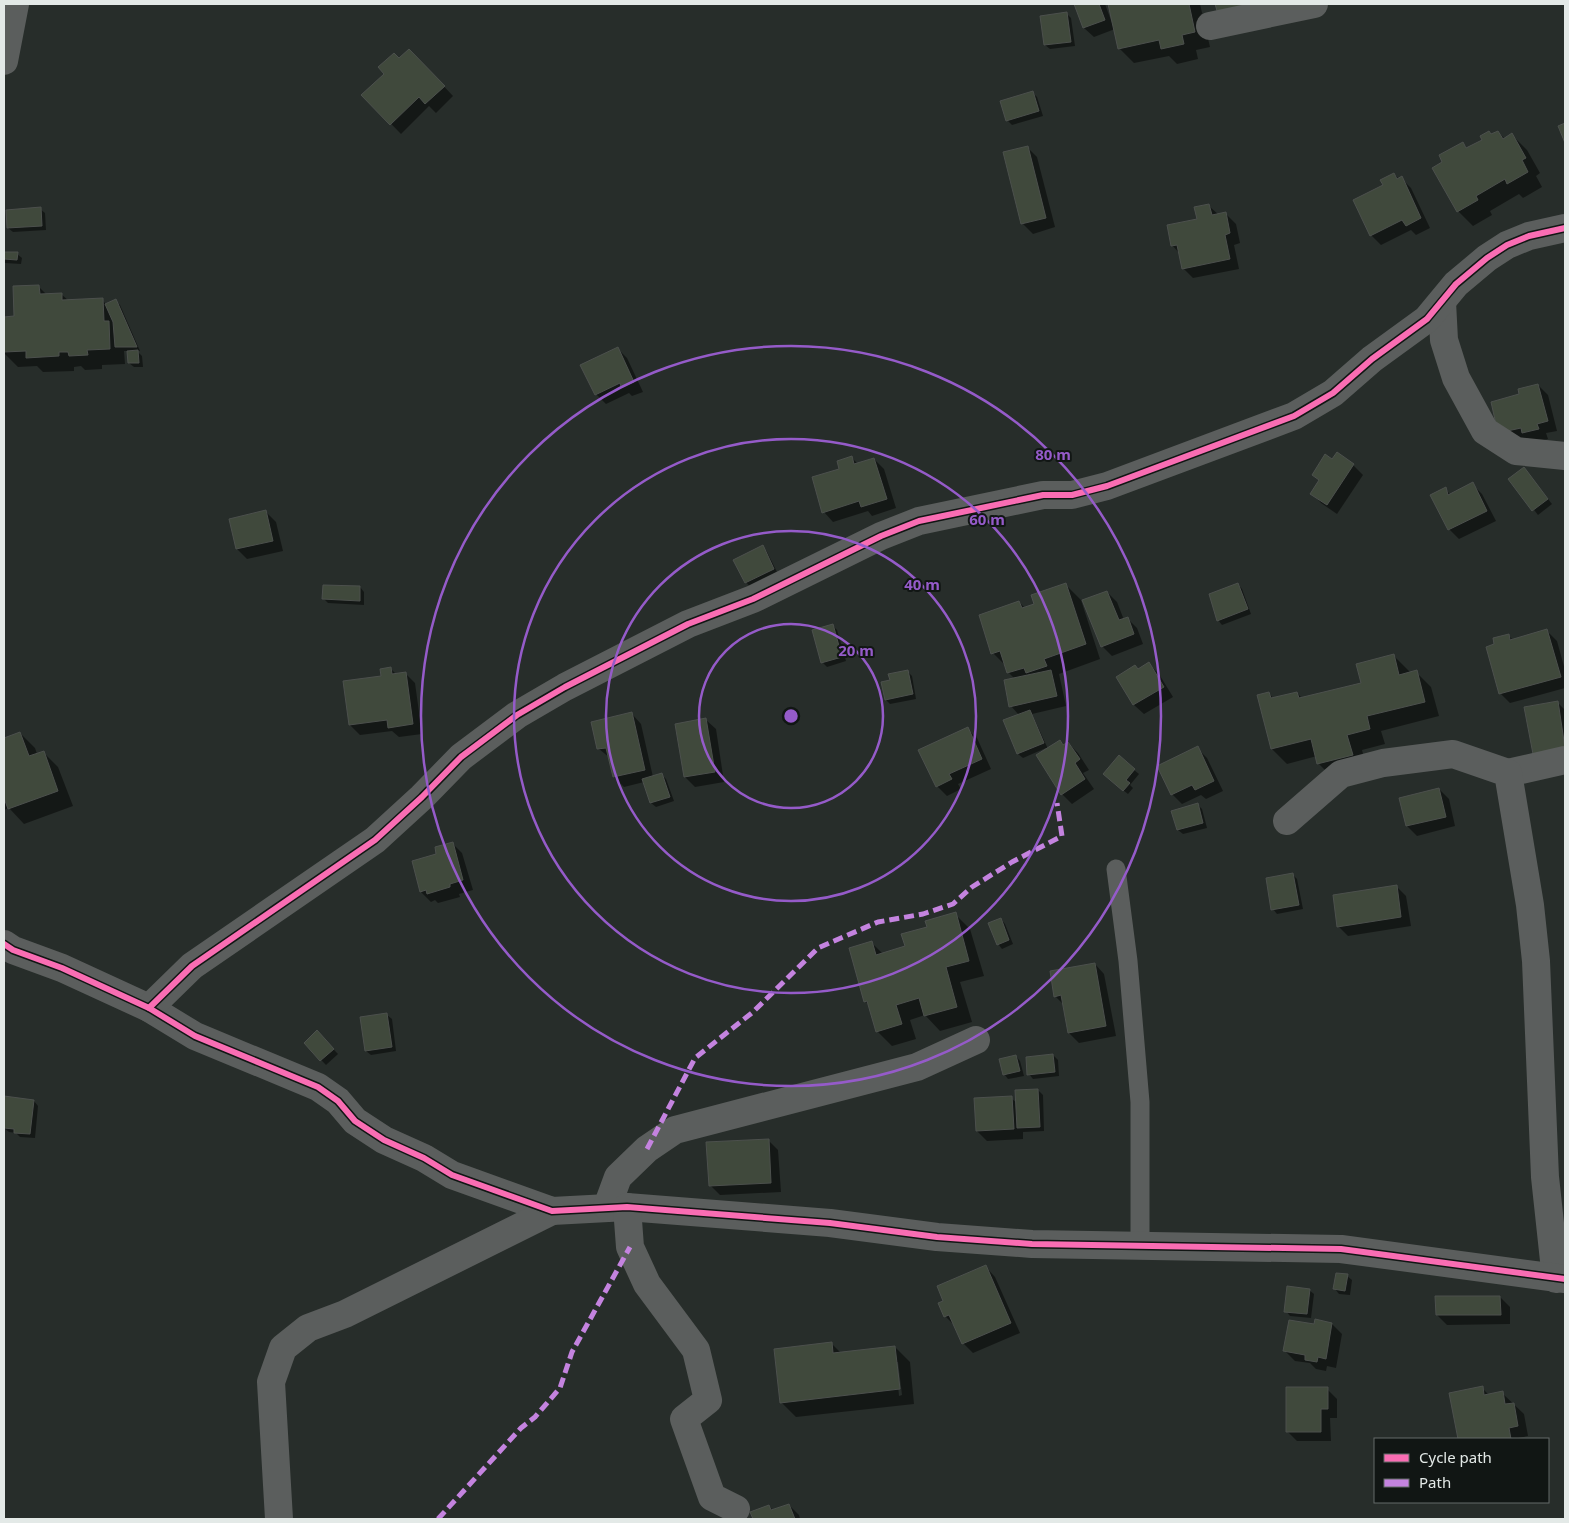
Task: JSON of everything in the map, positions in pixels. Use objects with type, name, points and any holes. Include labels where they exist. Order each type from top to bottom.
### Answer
[{"type":"street","points":[[4,61],[16,4]]},
{"type":"street","points":[[1210,26],[1314,4]]},
{"type":"street","points":[[149,1008],[192,966],[375,840],[422,797],[461,757],[517,715],[565,688],[688,624],[753,599],[881,536],[919,521],[1042,495],[1072,495],[1107,486],[1294,416],[1333,393],[1372,359],[1427,319],[1462,278],[1487,258],[1507,245],[1529,236],[1565,228]]},
{"type":"street","points":[[1442,302],[1444,340],[1456,378],[1485,431],[1516,451],[1565,456]]},
{"type":"street","points":[[1287,821],[1341,774],[1384,763],[1453,754],[1508,772],[1565,760]]},
{"type":"street","points":[[279,1519],[271,1382],[283,1348],[308,1328],[345,1314],[552,1211],[617,1207],[830,1223],[937,1238],[1032,1244],[1341,1249],[1560,1279],[1545,1177],[1536,961],[1530,905],[1508,772]]},
{"type":"street","points":[[4,944],[13,950],[62,968],[149,1008],[195,1036],[318,1087],[338,1101],[355,1121],[384,1140],[424,1158],[452,1174],[552,1211]]},
{"type":"street","points":[[736,1509],[712,1497],[684,1419],[708,1400],[696,1350],[648,1284],[630,1248],[617,1207],[618,1178],[647,1149],[676,1130],[917,1067],[976,1040]]},
{"type":"lane","points":[[1116,869],[1128,961],[1140,1102],[1140,1246]]},
{"type":"building","points":[[1074,4],[1099,4],[1105,20],[1083,28]]},
{"type":"building","points":[[1108,4],[1189,4],[1195,32],[1182,35],[1184,44],[1161,49],[1159,40],[1118,49]]},
{"type":"building","points":[[1215,4],[1259,4],[1218,14]]},
{"type":"building","points":[[1067,12],[1071,42],[1044,45],[1040,16]]},
{"type":"building","points":[[409,49],[445,86],[425,104],[419,97],[390,125],[361,95],[384,74],[378,67],[394,53],[399,58]]},
{"type":"building","points":[[1033,91],[1039,111],[1006,121],[1000,101]]},
{"type":"building","points":[[1565,123],[1565,143],[1558,126]]},
{"type":"building","points":[[1489,131],[1491,134],[1498,131],[1503,139],[1512,133],[1526,158],[1522,160],[1528,172],[1507,184],[1505,179],[1476,196],[1478,200],[1457,212],[1432,168],[1442,162],[1439,155],[1463,142],[1466,148],[1482,140],[1480,136]]},
{"type":"building","points":[[1028,146],[1046,218],[1021,224],[1003,152]]},
{"type":"building","points":[[1394,173],[1397,179],[1402,176],[1421,218],[1406,226],[1402,220],[1370,236],[1353,200],[1383,185],[1380,180]]},
{"type":"building","points":[[1209,204],[1212,215],[1226,212],[1230,233],[1225,235],[1230,259],[1182,269],[1177,245],[1171,246],[1167,225],[1197,219],[1194,207]]},
{"type":"building","points":[[41,207],[42,226],[7,228],[6,210]]},
{"type":"building","points":[[4,252],[18,252],[17,260],[4,259]]},
{"type":"building","points":[[39,285],[40,294],[62,293],[62,300],[103,298],[104,321],[109,321],[110,349],[87,350],[88,355],[69,356],[68,352],[59,352],[59,356],[26,358],[26,351],[4,352],[4,317],[14,316],[13,286]]},
{"type":"building","points":[[116,299],[137,347],[115,347],[113,322],[105,304]]},
{"type":"building","points":[[618,347],[634,382],[621,387],[620,383],[595,395],[580,365]]},
{"type":"building","points":[[138,350],[139,363],[128,363],[127,351]]},
{"type":"building","points":[[1538,384],[1548,421],[1537,424],[1539,429],[1522,433],[1521,428],[1498,433],[1491,402],[1519,394],[1518,389]]},
{"type":"building","points":[[1337,452],[1354,464],[1327,505],[1310,494],[1319,480],[1312,475],[1325,454],[1332,459]]},
{"type":"building","points":[[852,456],[854,464],[874,458],[887,499],[861,507],[859,501],[822,513],[812,477],[839,469],[837,461]]},
{"type":"building","points":[[1524,467],[1548,499],[1532,511],[1508,479]]},
{"type":"building","points":[[1473,482],[1487,511],[1448,530],[1430,495],[1446,487],[1448,495]]},
{"type":"building","points":[[266,510],[273,541],[236,549],[229,519]]},
{"type":"building","points":[[763,545],[774,569],[745,583],[733,560]]},
{"type":"building","points":[[1066,583],[1086,644],[1044,659],[1047,666],[1026,673],[1024,668],[1007,673],[1000,651],[991,654],[979,615],[1019,601],[1022,608],[1034,604],[1031,595]]},
{"type":"building","points":[[1238,583],[1248,609],[1217,621],[1209,594]]},
{"type":"building","points":[[323,585],[360,586],[360,601],[322,599]]},
{"type":"building","points":[[1107,591],[1119,620],[1128,617],[1134,634],[1101,647],[1082,600]]},
{"type":"building","points":[[833,624],[842,657],[821,663],[812,630]]},
{"type":"building","points":[[1547,629],[1561,677],[1499,694],[1486,647],[1494,644],[1493,638],[1509,634],[1510,640]]},
{"type":"building","points":[[1394,654],[1399,675],[1417,670],[1425,702],[1367,716],[1370,729],[1347,735],[1353,755],[1317,764],[1311,739],[1271,749],[1257,695],[1269,692],[1271,698],[1297,692],[1299,698],[1361,683],[1356,664]]},
{"type":"building","points":[[1149,662],[1164,687],[1133,705],[1116,677],[1135,665],[1138,669]]},
{"type":"building","points":[[391,667],[392,674],[406,672],[413,724],[388,728],[387,720],[349,725],[343,681],[381,676],[380,669]]},
{"type":"building","points":[[908,670],[913,694],[885,700],[881,682],[890,680],[888,674]]},
{"type":"building","points":[[1051,670],[1057,696],[1009,707],[1004,680]]},
{"type":"building","points":[[1558,701],[1565,748],[1533,754],[1524,707]]},
{"type":"building","points":[[1030,710],[1044,743],[1017,754],[1003,720]]},
{"type":"building","points":[[632,712],[645,770],[613,777],[606,748],[597,749],[591,722]]},
{"type":"building","points":[[706,718],[715,772],[684,777],[675,724]]},
{"type":"building","points":[[968,727],[982,759],[949,774],[952,779],[936,787],[918,750]]},
{"type":"building","points":[[20,732],[29,756],[44,751],[58,791],[8,809],[4,798],[4,738]]},
{"type":"building","points":[[1060,740],[1063,745],[1068,742],[1080,759],[1075,763],[1085,779],[1061,795],[1036,755]]},
{"type":"building","points":[[1198,746],[1214,781],[1195,790],[1192,785],[1171,795],[1157,766]]},
{"type":"building","points":[[1119,755],[1135,769],[1126,780],[1130,783],[1123,791],[1103,774]]},
{"type":"building","points":[[662,773],[670,797],[650,803],[642,779]]},
{"type":"building","points":[[1439,788],[1446,817],[1406,826],[1399,798]]},
{"type":"building","points":[[1198,803],[1203,823],[1177,830],[1171,811]]},
{"type":"building","points":[[453,842],[463,880],[450,884],[450,887],[427,894],[426,890],[420,892],[412,861],[436,854],[435,847]]},
{"type":"building","points":[[1293,873],[1299,905],[1271,910],[1266,878]]},
{"type":"building","points":[[1397,885],[1401,917],[1337,927],[1333,895]]},
{"type":"building","points":[[956,912],[969,961],[946,967],[957,1007],[924,1016],[919,998],[896,1005],[902,1024],[876,1032],[867,1001],[864,1002],[849,948],[872,941],[876,955],[905,946],[901,934],[927,927],[925,921]]},
{"type":"building","points":[[1001,918],[1009,940],[997,945],[988,923]]},
{"type":"building","points":[[1095,963],[1106,1026],[1068,1033],[1061,995],[1054,997],[1050,971]]},
{"type":"building","points":[[387,1013],[392,1047],[365,1051],[360,1017]]},
{"type":"building","points":[[317,1030],[334,1049],[320,1061],[304,1043]]},
{"type":"building","points":[[1053,1054],[1055,1072],[1027,1075],[1026,1057]]},
{"type":"building","points":[[1016,1055],[1020,1071],[1003,1075],[999,1059]]},
{"type":"building","points":[[1038,1089],[1040,1127],[1017,1128],[1015,1090]]},
{"type":"building","points":[[4,1096],[34,1100],[30,1134],[14,1133],[14,1129],[4,1128]]},
{"type":"building","points":[[1012,1096],[1014,1129],[976,1131],[974,1098]]},
{"type":"building","points":[[769,1139],[771,1183],[709,1186],[706,1142]]},
{"type":"building","points":[[986,1265],[1011,1323],[962,1344],[949,1315],[944,1317],[938,1303],[943,1301],[937,1286]]},
{"type":"building","points":[[1336,1273],[1348,1274],[1345,1291],[1333,1289]]},
{"type":"building","points":[[1287,1286],[1310,1289],[1307,1314],[1284,1312]]},
{"type":"building","points":[[1435,1296],[1500,1296],[1501,1315],[1436,1315]]},
{"type":"building","points":[[1315,1319],[1332,1323],[1326,1359],[1318,1357],[1317,1362],[1305,1360],[1305,1355],[1283,1351],[1289,1320],[1314,1324]]},
{"type":"building","points":[[832,1342],[833,1353],[895,1346],[900,1389],[780,1403],[774,1349]]},
{"type":"building","points":[[1483,1386],[1484,1395],[1503,1391],[1505,1404],[1514,1403],[1518,1426],[1509,1428],[1511,1438],[1458,1438],[1449,1393]]},
{"type":"building","points":[[1286,1387],[1328,1387],[1328,1409],[1321,1409],[1321,1432],[1286,1432]]},
{"type":"building","points":[[789,1504],[795,1519],[753,1519],[750,1512],[769,1505],[771,1510]]},
{"type":"marked path","points":[[647,1149],[695,1058],[753,1012],[818,948],[878,922],[923,914],[953,904],[972,887],[1012,862],[1062,836],[1057,803]]},
{"type":"marked path","points":[[438,1519],[560,1388],[572,1352],[630,1247]]},
{"type":"cycle path","points":[[149,1008],[192,966],[375,840],[422,797],[461,757],[517,715],[565,687],[688,624],[753,599],[881,536],[919,521],[1043,495],[1072,495],[1107,486],[1294,416],[1333,393],[1372,359],[1427,319],[1456,284],[1487,258],[1507,245],[1529,236],[1565,228]]},
{"type":"cycle path","points":[[4,944],[13,950],[62,968],[149,1008],[195,1036],[318,1087],[338,1101],[355,1121],[384,1140],[424,1158],[452,1175],[552,1211],[627,1207],[830,1223],[937,1237],[1032,1244],[1341,1249],[1565,1279]]}]
